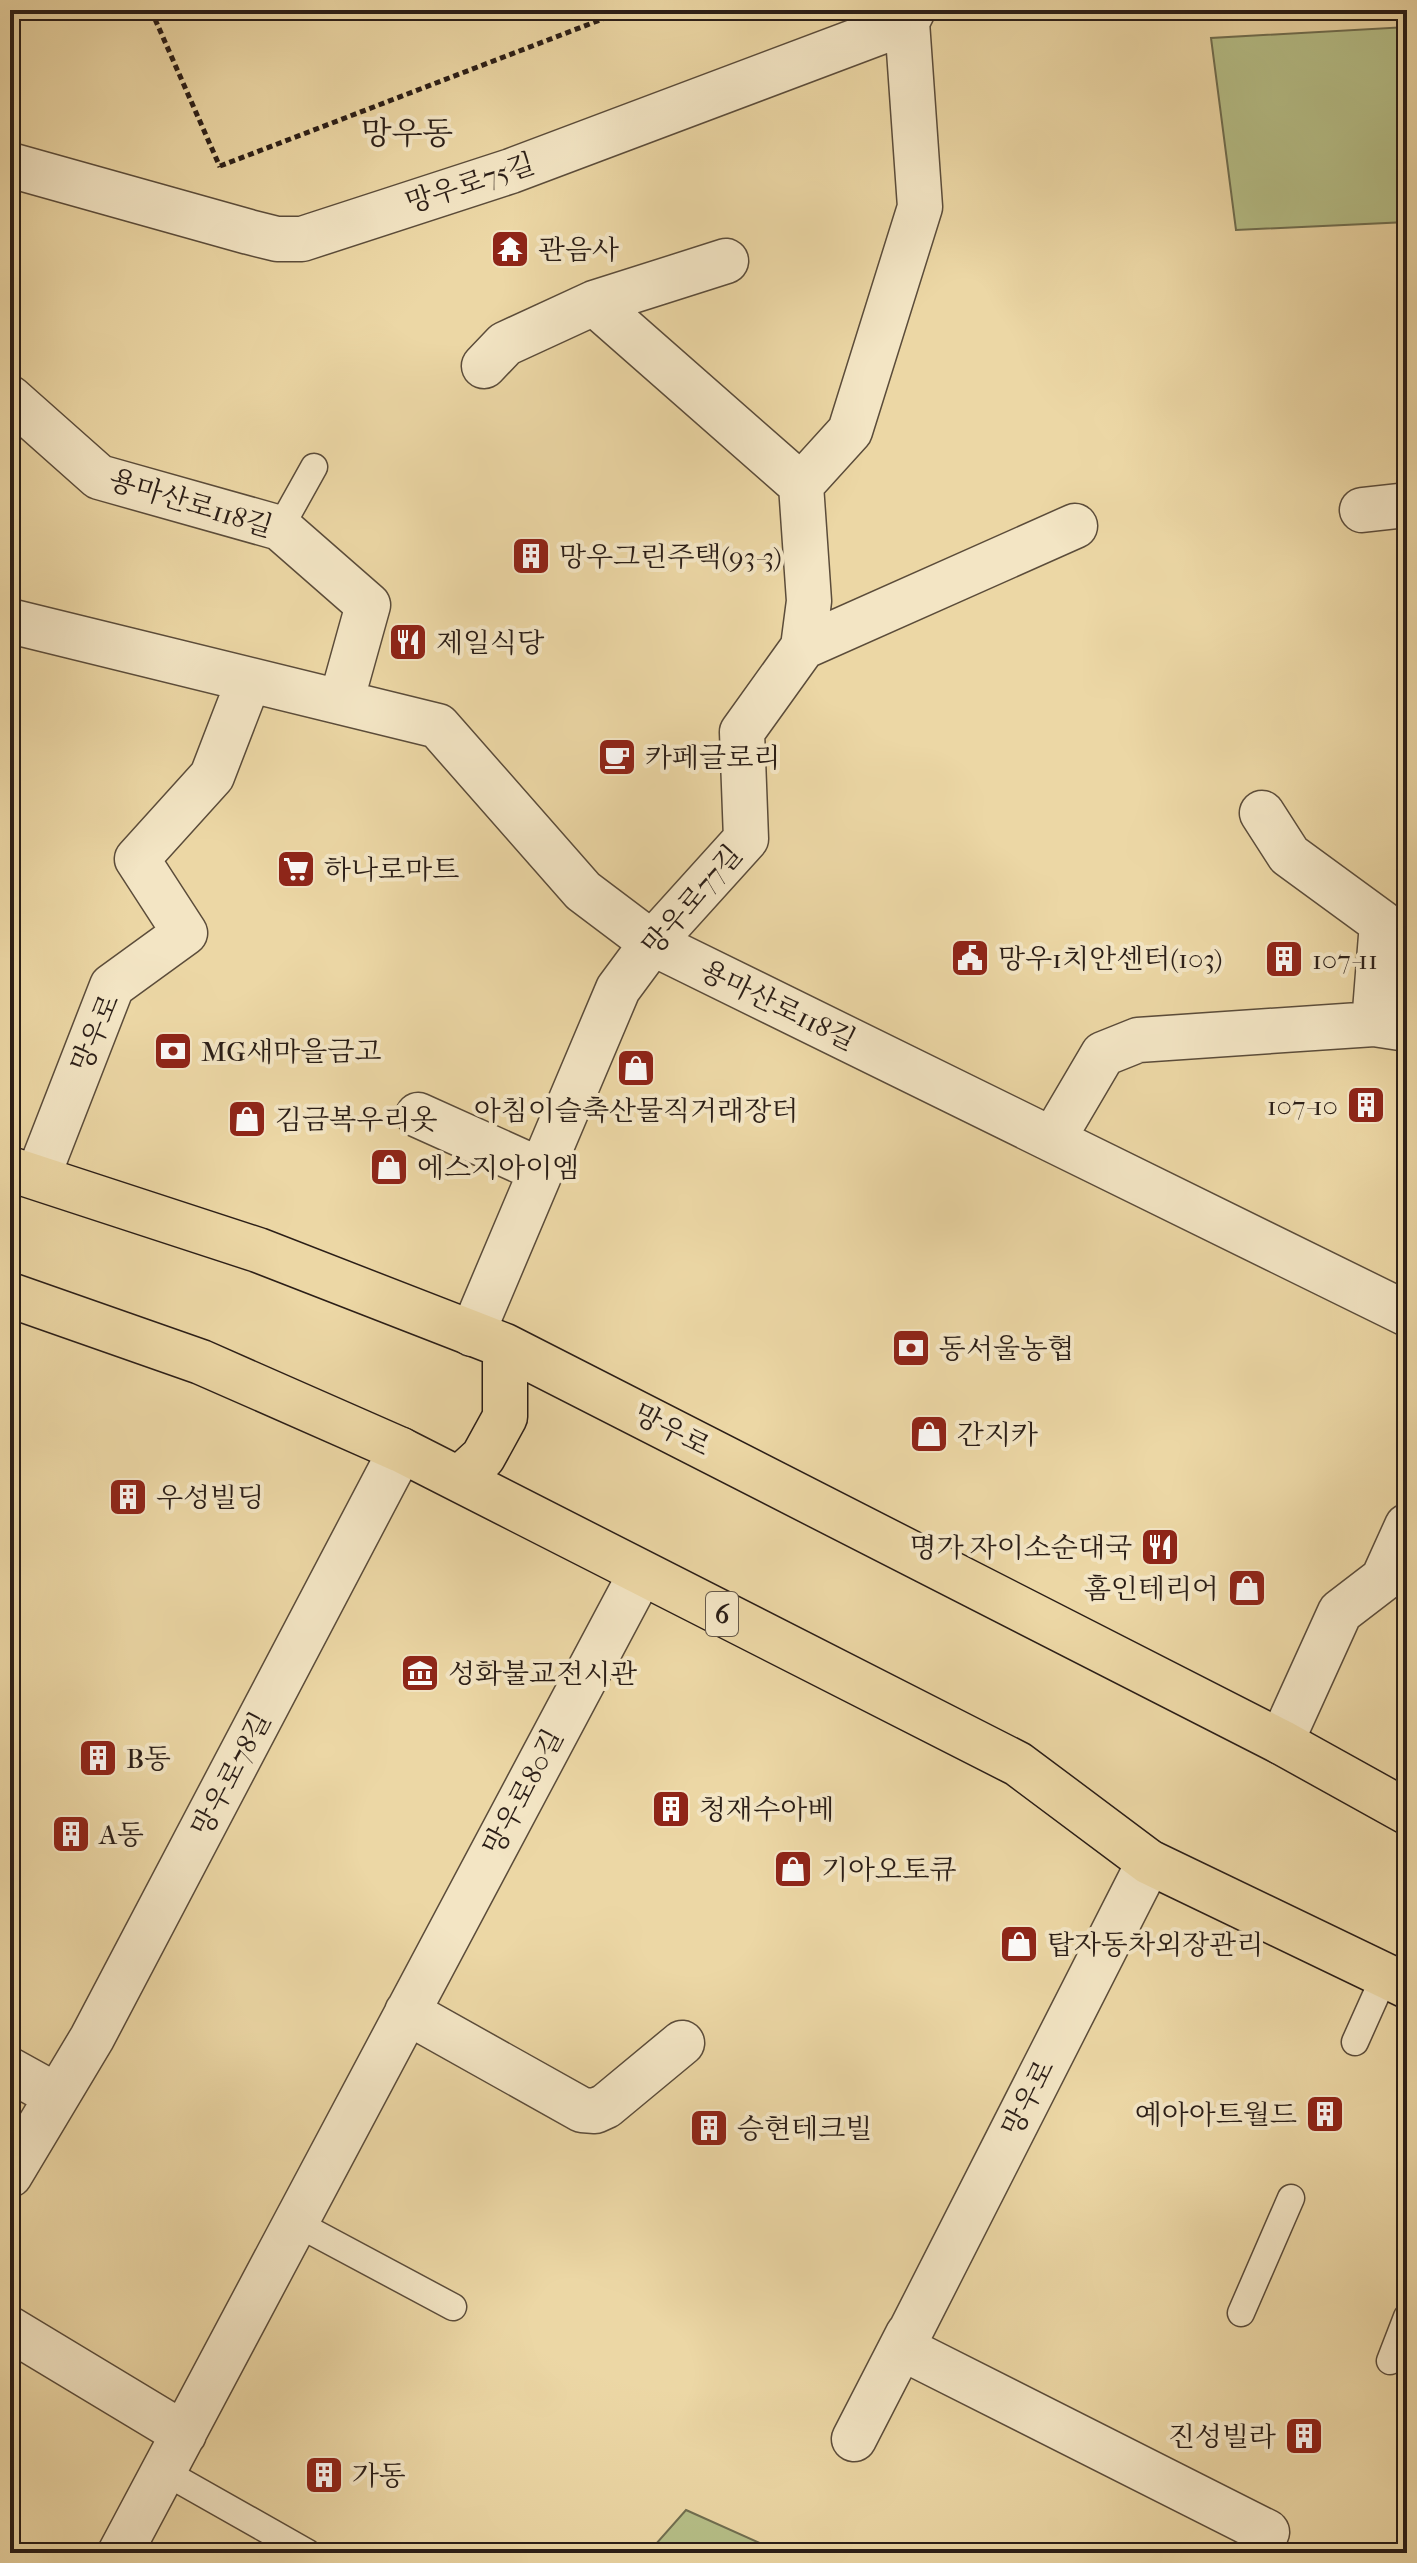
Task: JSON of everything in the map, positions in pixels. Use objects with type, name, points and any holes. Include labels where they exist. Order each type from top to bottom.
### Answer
[{"type":"main road","name":"망우로","points":[[24,1173],[258,1250],[489,1340],[1281,1742],[1407,1812]]},
{"type":"main road","name":"6","points":[[10,1295],[201,1362],[401,1450],[1018,1764],[1149,1862],[1396,1980]]},
{"type":"main road","points":[[459,1479],[483,1457],[505,1417],[489,1340]]},
{"type":"street","name":"망우로75길","points":[[10,165],[249,232],[277,239],[302,239],[511,171],[910,16]]},
{"type":"street","points":[[594,303],[801,485],[850,431],[920,207],[910,16]]},
{"type":"street","points":[[484,366],[505,344],[594,303],[726,261]]},
{"type":"street","name":"용마산로118길","points":[[10,398],[99,477],[280,528],[368,605],[341,702]]},
{"type":"street","name":"망우로77길","points":[[489,1340],[540,1170],[618,989],[652,943],[746,839],[742,732],[803,647],[809,601],[801,485]]},
{"type":"street","points":[[1362,510],[1407,505]]},
{"type":"street","points":[[803,647],[1075,526]]},
{"type":"street","name":"용마산로118길","points":[[10,621],[438,726],[583,891],[652,943],[1407,1314]]},
{"type":"street","name":"망우로","points":[[24,1173],[112,986],[185,933],[137,859],[212,776],[249,680]]},
{"type":"street","points":[[1053,1139],[1103,1054],[1138,1040],[1390,1026],[1382,923],[1289,855],[1262,813]]},
{"type":"street","points":[[418,1115],[540,1170]]},
{"type":"street","name":"망우로78길","points":[[10,2175],[92,2038],[401,1450]]},
{"type":"street","points":[[1281,1742],[1340,1612],[1383,1579],[1407,1526]]},
{"type":"street","name":"망우로80길","points":[[120,2553],[641,1573]]},
{"type":"street","name":"망우로","points":[[854,2439],[1149,1862]]},
{"type":"street","points":[[407,2012],[582,2110],[595,2111],[606,2106],[682,2043]]},
{"type":"street","points":[[10,2070],[57,2096]]},
{"type":"street","points":[[10,2329],[174,2453]]},
{"type":"street","points":[[908,2334],[905,2342],[916,2355],[1267,2532]]},
{"type":"lane","points":[[280,528],[314,467]]},
{"type":"lane","points":[[1355,2042],[1396,1980]]},
{"type":"lane","points":[[1241,2313],[1291,2198]]},
{"type":"lane","points":[[296,2223],[453,2307]]},
{"type":"lane","points":[[1390,2361],[1407,2317]]},
{"type":"lane","points":[[174,2453],[308,2553]]},
{"type":"path","points":[[151,10],[249,232]]},
{"type":"path","points":[[220,166],[626,10]]},
{"type":"green space","points":[[1407,27],[1407,222],[1236,230],[1211,38]]},
{"type":"green space","points":[[686,2510],[782,2553],[648,2553]]},
{"type":"place","name":"관음사","points":[[510,249]]},
{"type":"place","name":"망우그린주택(93-3)","points":[[531,556]]},
{"type":"place","name":"제일식당","points":[[408,642]]},
{"type":"place","name":"카페글로리","points":[[617,757]]},
{"type":"place","name":"하나로마트","points":[[296,869]]},
{"type":"place","name":"망우1치안센터(103)","points":[[970,958]]},
{"type":"place","name":"107-11","points":[[1284,959]]},
{"type":"place","name":"MG새마을금고","points":[[173,1051]]},
{"type":"place","name":"아침이슬축산물직거래장터","points":[[636,1068]]},
{"type":"place","name":"107-10","points":[[1366,1105]]},
{"type":"place","name":"김금복우리옷","points":[[247,1119]]},
{"type":"place","name":"에스지아이엠","points":[[389,1167]]},
{"type":"place","name":"동서울농협","points":[[911,1348]]},
{"type":"place","name":"간지카","points":[[929,1434]]},
{"type":"place","name":"우성빌딩","points":[[128,1497]]},
{"type":"place","name":"명가 자이소순대국","points":[[1160,1547]]},
{"type":"place","name":"홈인테리어","points":[[1247,1588]]},
{"type":"place","name":"성화불교전시관","points":[[420,1673]]},
{"type":"place","name":"B동","points":[[98,1758]]},
{"type":"place","name":"청재수아베","points":[[671,1809]]},
{"type":"place","name":"A동","points":[[71,1834]]},
{"type":"place","name":"기아오토큐","points":[[793,1869]]},
{"type":"place","name":"탑자동차외장관리","points":[[1019,1944]]},
{"type":"place","name":"예아아트월드","points":[[1325,2114]]},
{"type":"place","name":"승현테크빌","points":[[709,2128]]},
{"type":"place","name":"진성빌라","points":[[1304,2436]]},
{"type":"place","name":"가동","points":[[324,2475]]},
{"type":"district","name":"망우동","points":[[407,133]]}]
